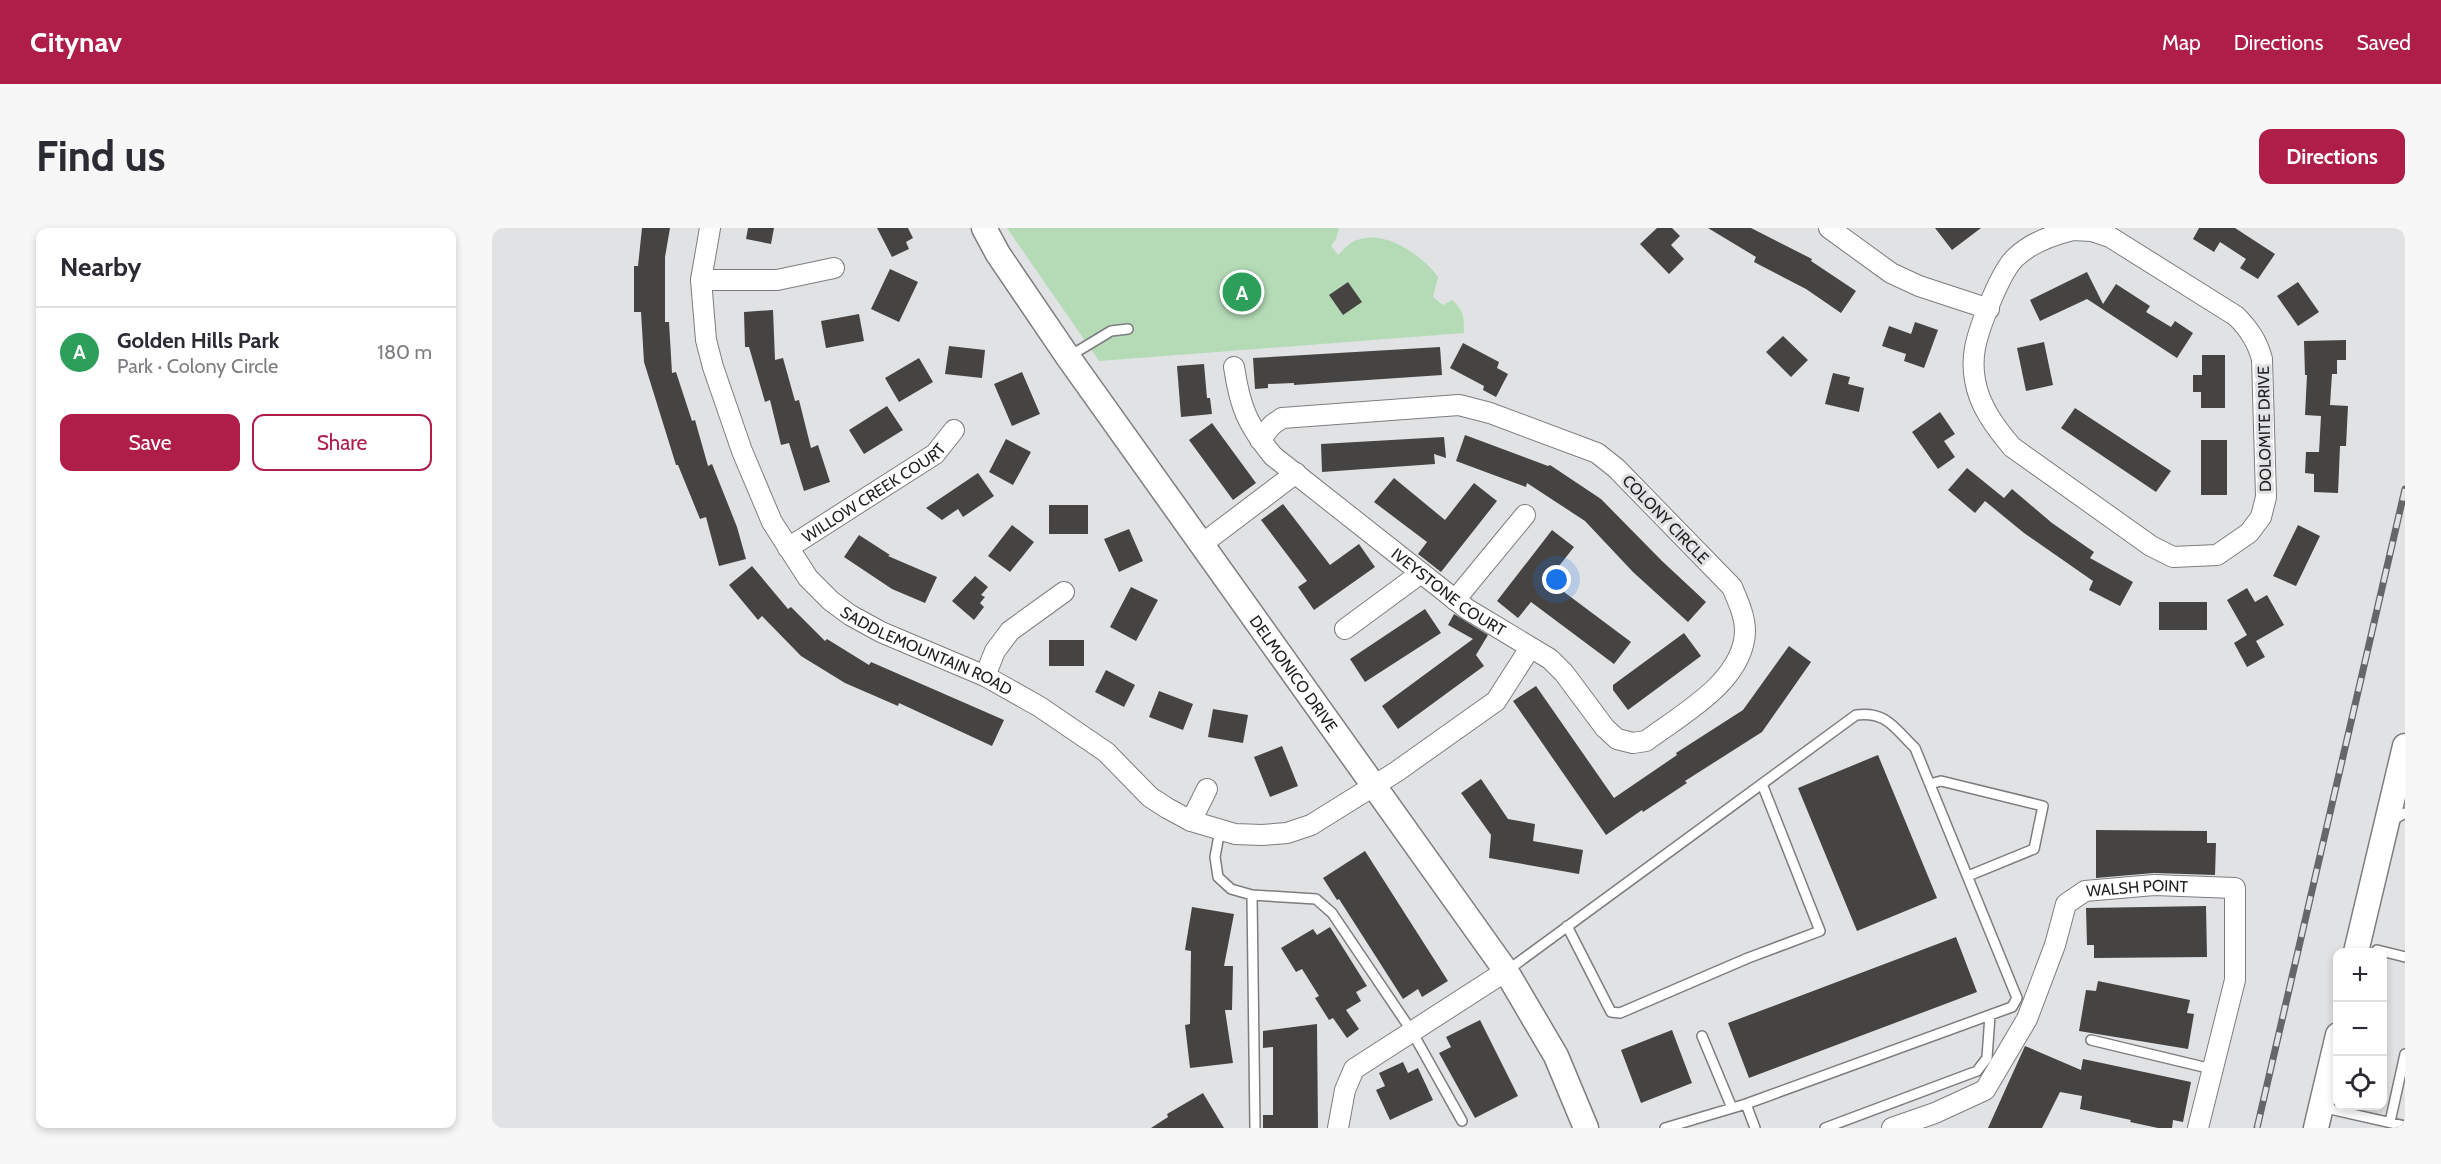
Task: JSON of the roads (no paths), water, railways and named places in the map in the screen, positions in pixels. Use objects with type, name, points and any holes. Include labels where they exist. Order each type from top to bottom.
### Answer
[{"type":"street","name":"SADDLEMOUNTAIN ROAD","points":[[710,228],[702,280],[706,340],[713,367],[742,452],[772,522],[808,578],[831,601],[850,615],[881,632],[985,676],[1074,729],[1106,752],[1150,797],[1191,821],[1235,834],[1287,833],[1311,825],[1373,786]]},
{"type":"street","name":"DELMONICO DRIVE","points":[[984,228],[998,254],[1068,357],[1506,971],[1556,1056],[1586,1128]]},
{"type":"street","points":[[1829,228],[1900,277],[1918,286],[1989,309]]},
{"type":"street","name":"DOLOMITE DRIVE","points":[[2073,231],[2092,231],[2110,237],[2236,316],[2257,342],[2262,358],[2266,497],[2261,517],[2249,533],[2217,555],[2173,556],[2151,546],[2012,447],[1996,429],[1983,405],[1975,382],[1973,363],[1975,346],[1989,309],[2003,271],[2028,247],[2050,236],[2073,231]]},
{"type":"street","points":[[702,280],[777,280],[834,268]]},
{"type":"street","name":"IVEYSTONE COURT","points":[[1234,368],[1242,407],[1260,440],[1273,456],[1455,600],[1530,648]]},
{"type":"street","name":"COLONY CIRCLE","points":[[1260,440],[1272,425],[1282,418],[1459,405],[1476,408],[1597,453],[1616,468],[1732,587],[1740,606],[1745,629],[1743,647],[1734,666],[1719,686],[1646,741],[1633,743],[1617,739],[1605,728],[1564,673],[1550,659],[1530,648]]},
{"type":"street","name":"WILLOW CREEK COURT","points":[[788,548],[935,454],[954,430]]},
{"type":"street","points":[[1202,544],[1296,473]]},
{"type":"street","points":[[1455,600],[1525,515]]},
{"type":"street","points":[[1345,629],[1421,573]]},
{"type":"street","points":[[985,676],[995,651],[1010,631],[1064,592]]},
{"type":"street","points":[[1373,786],[1496,701],[1530,648]]},
{"type":"street","points":[[2367,948],[2396,819],[2405,746]]},
{"type":"street","points":[[1191,821],[1207,789]]},
{"type":"street","name":"WALSH POINT","points":[[1892,1128],[1935,1113],[1985,1090],[2027,1018],[2055,945],[2066,904],[2085,891],[2154,885],[2235,888],[2235,980],[2198,1128]]},
{"type":"street","points":[[1338,1128],[1345,1090],[1354,1069],[1411,1030],[1506,971]]},
{"type":"street","points":[[2319,1118],[2333,1053]]},
{"type":"lane","points":[[1068,357],[1111,331],[1128,329]]},
{"type":"lane","points":[[1506,971],[1856,715],[1871,713],[1883,717],[1915,748],[2017,998],[2012,1007],[1746,1104],[1665,1128]]},
{"type":"lane","points":[[1930,784],[1941,781],[2043,806],[2034,849],[1968,876]]},
{"type":"lane","points":[[1568,926],[1611,1012],[1620,1013],[1748,958],[1820,931],[1762,784]]},
{"type":"lane","points":[[1220,830],[1215,857],[1218,877],[1231,889],[1252,896],[1316,899],[1332,913],[1411,1030],[1462,1121]]},
{"type":"lane","points":[[1252,896],[1255,1128]]},
{"type":"lane","points":[[2387,954],[2405,957]]},
{"type":"lane","points":[[1825,1128],[1977,1071],[1987,1058],[1990,1015]]},
{"type":"lane","points":[[1702,1036],[1732,1108]]},
{"type":"lane","points":[[2091,1040],[2212,1069]]},
{"type":"lane","points":[[2390,1122],[2405,1054]]},
{"type":"lane","points":[[1746,1104],[1755,1128]]},
{"type":"lane","points":[[2319,1118],[2390,1122],[2405,1126]]},
{"type":"railway","points":[[2257,1128],[2405,489]]},
{"type":"place","name":"Golden Hills Park","points":[[1242,292]]}]
